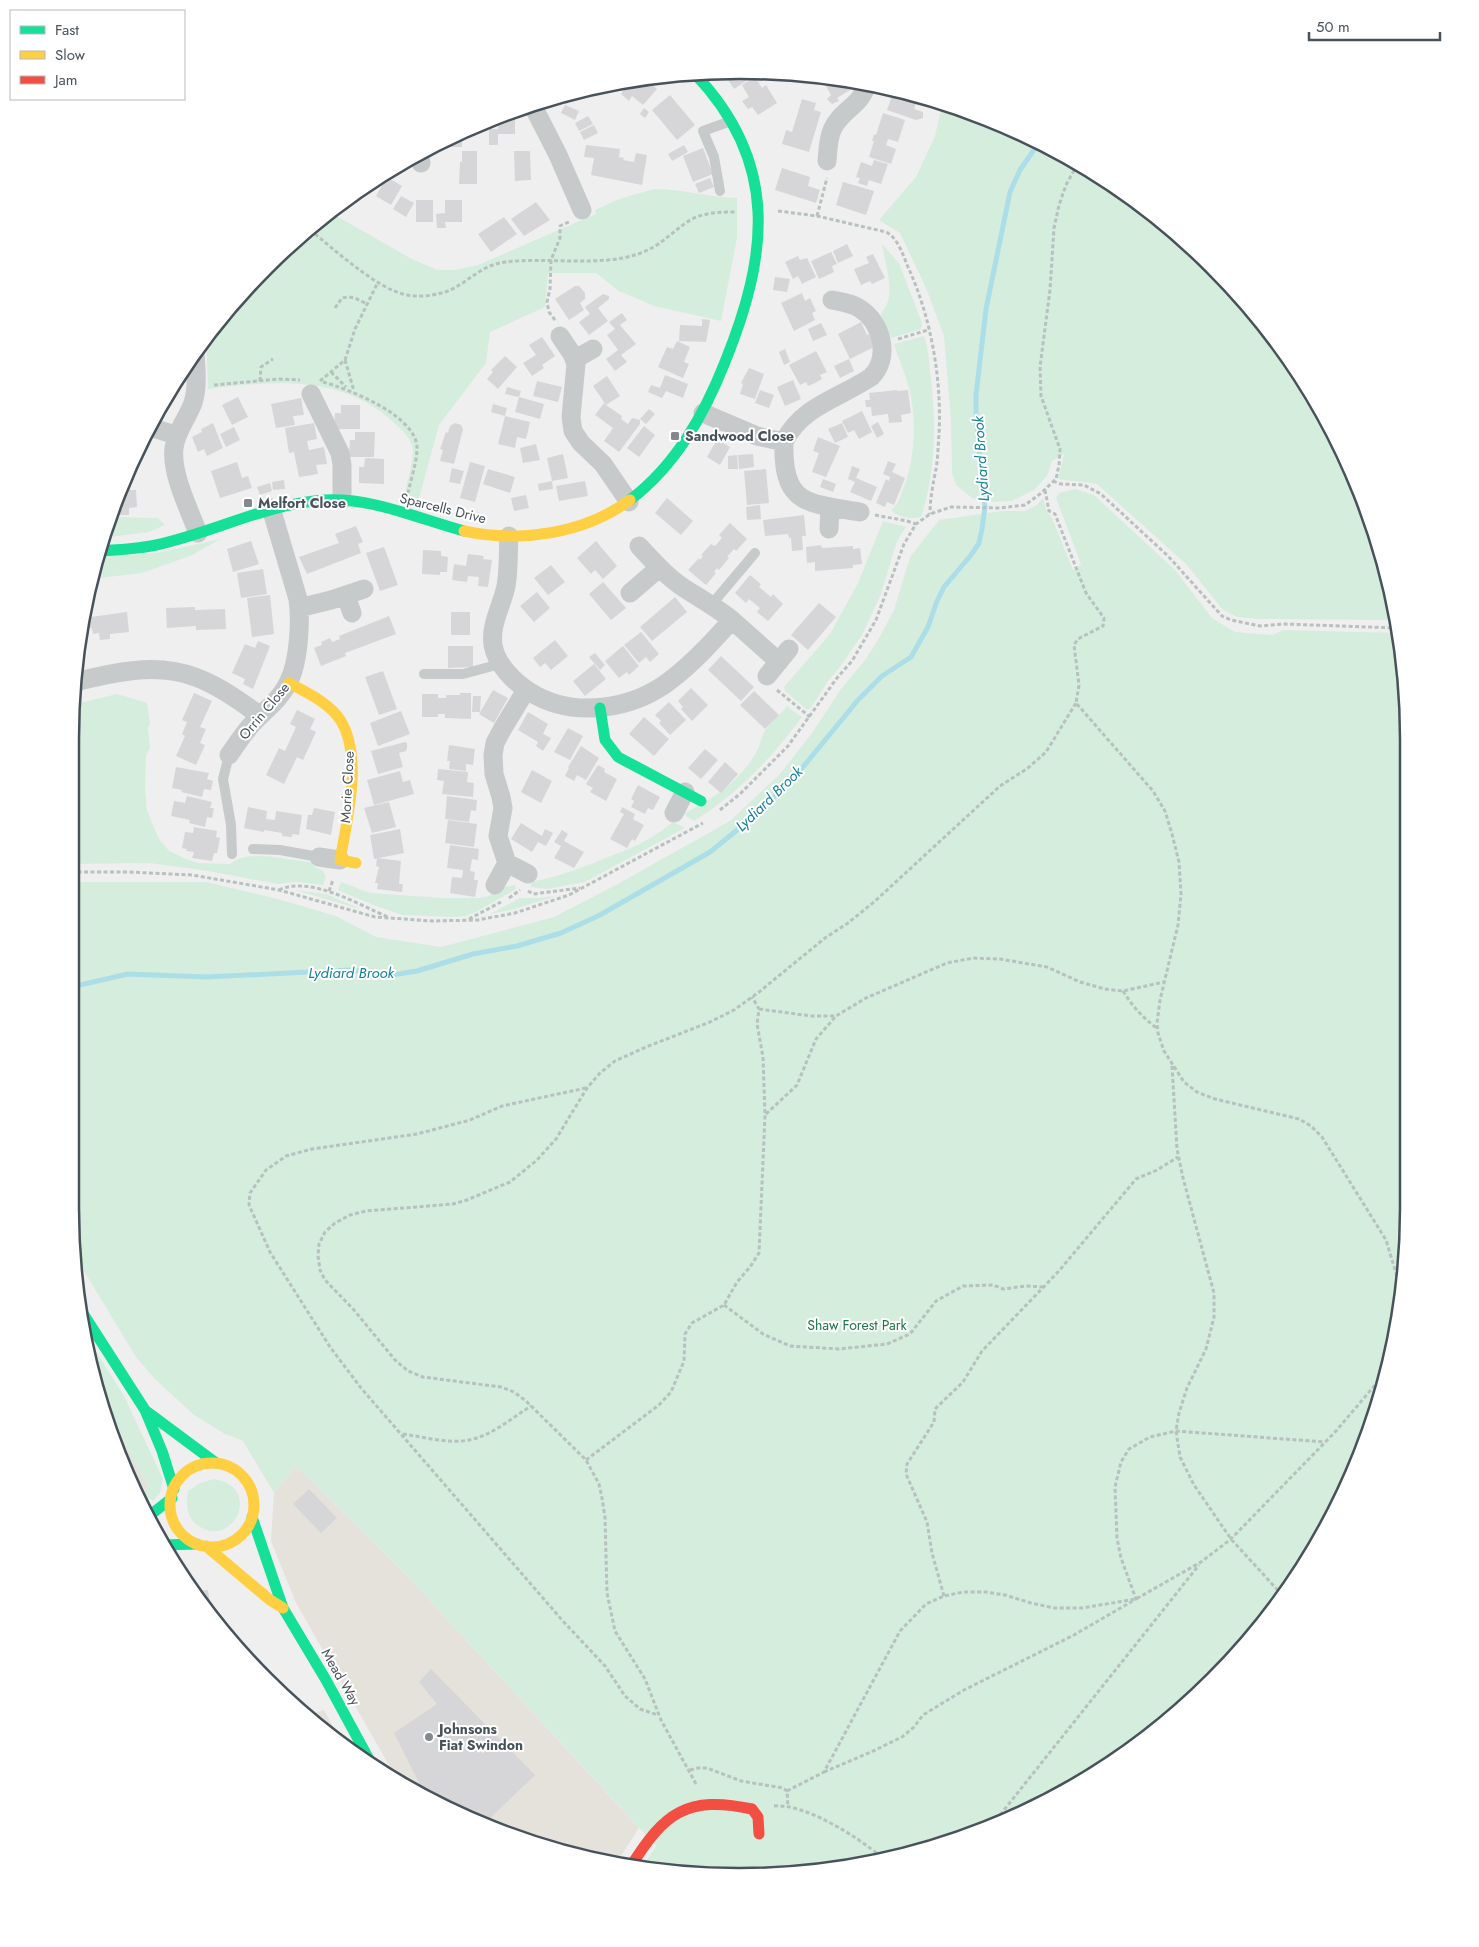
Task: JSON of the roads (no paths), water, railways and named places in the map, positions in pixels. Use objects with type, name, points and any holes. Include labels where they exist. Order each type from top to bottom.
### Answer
[{"type":"street","name":"Sparcells Drive","points":[[106,551],[154,546],[271,508],[300,502],[342,500],[381,507],[462,530],[509,536],[542,534],[574,528],[601,518],[642,492],[663,472],[685,444],[703,413],[722,371],[752,287],[758,244],[758,212],[749,159],[732,121],[716,96],[701,80]]},
{"type":"street","points":[[827,161],[832,130],[864,94],[865,90]]},
{"type":"street","points":[[535,111],[564,188],[582,210]]},
{"type":"street","points":[[832,300],[852,305],[864,312],[878,332],[882,344],[882,358],[876,372],[864,382],[806,413],[789,432],[784,442],[785,470],[788,481],[795,493],[805,500],[830,507],[860,512]]},
{"type":"street","points":[[560,336],[575,359],[576,370],[571,418],[573,431],[581,443],[603,464],[629,502]]},
{"type":"street","points":[[575,359],[594,349]]},
{"type":"street","points":[[195,365],[195,394],[190,410],[176,435],[174,457],[176,472],[198,533]]},
{"type":"street","points":[[315,388],[340,453],[342,464],[342,500]]},
{"type":"street","points":[[703,413],[757,436],[784,442]]},
{"type":"street","points":[[156,429],[176,435]]},
{"type":"street","points":[[829,529],[830,507]]},
{"type":"street","name":"Orrin Close","points":[[228,755],[289,683],[295,658],[299,608],[296,590],[271,508]]},
{"type":"street","points":[[509,536],[506,584],[496,617],[493,645],[500,664],[526,690],[538,697],[560,705],[576,708],[600,708],[649,694],[671,680],[694,660],[732,620]]},
{"type":"street","points":[[639,546],[659,568],[687,590],[712,604],[778,662]]},
{"type":"street","points":[[630,593],[659,568]]},
{"type":"street","points":[[299,608],[349,604],[364,588]]},
{"type":"street","points":[[81,680],[128,670],[179,672],[209,682],[233,696],[260,716]]},
{"type":"street","name":"Morie Close","points":[[289,683],[332,710],[343,723],[350,749],[348,862],[319,857]]},
{"type":"street","points":[[525,881],[507,863],[498,836],[502,797],[494,774],[492,756],[495,743],[502,728],[526,690]]},
{"type":"street","points":[[600,708],[606,740],[618,757],[693,796],[674,812]]},
{"type":"street","points":[[495,885],[507,863]]},
{"type":"street","points":[[89,1322],[145,1410],[173,1493],[172,1517],[179,1530],[189,1540],[202,1545]]},
{"type":"street","points":[[145,1410],[216,1463]]},
{"type":"street","points":[[153,1512],[173,1493],[181,1477],[191,1469],[203,1464],[216,1463],[229,1466],[248,1483],[254,1500],[252,1517],[247,1529],[238,1538],[228,1544],[215,1547],[171,1545]]},
{"type":"street","name":"Mead Way","points":[[252,1517],[283,1608],[326,1680],[365,1752]]},
{"type":"street","name":"Mead Way","points":[[202,1545],[270,1600],[283,1608]]},
{"type":"street","points":[[635,1860],[648,1837],[665,1819],[676,1812],[701,1804],[752,1809],[756,1813],[758,1834]]},
{"type":"lane","points":[[720,191],[714,157],[703,131],[732,121]]},
{"type":"lane","points":[[712,604],[755,553]]},
{"type":"lane","points":[[424,674],[463,674],[500,664]]},
{"type":"lane","name":"Orrin Close","points":[[228,755],[223,779],[231,825],[232,854]]},
{"type":"lane","name":"Morie Close","points":[[253,849],[280,850],[319,857]]},
{"type":"waterway","name":"Lydiard Brook","points":[[79,985],[128,974],[207,977],[350,970],[392,975],[417,971],[473,954],[517,946],[561,933],[600,915],[710,852],[752,818],[798,773],[858,700],[882,676],[911,657],[928,627],[944,587],[979,543],[985,507],[976,416],[976,395],[986,309],[1010,192],[1020,170],[1035,149]]},
{"type":"place","name":"Sandwood Close","points":[[675,436]]},
{"type":"place","name":"Melfort Close","points":[[248,503]]},
{"type":"place","name":"Johnsons Fiat Swindon","points":[[429,1737]]},
{"type":"park label","name":"Shaw Forest Park","points":[[857,1325]]}]
